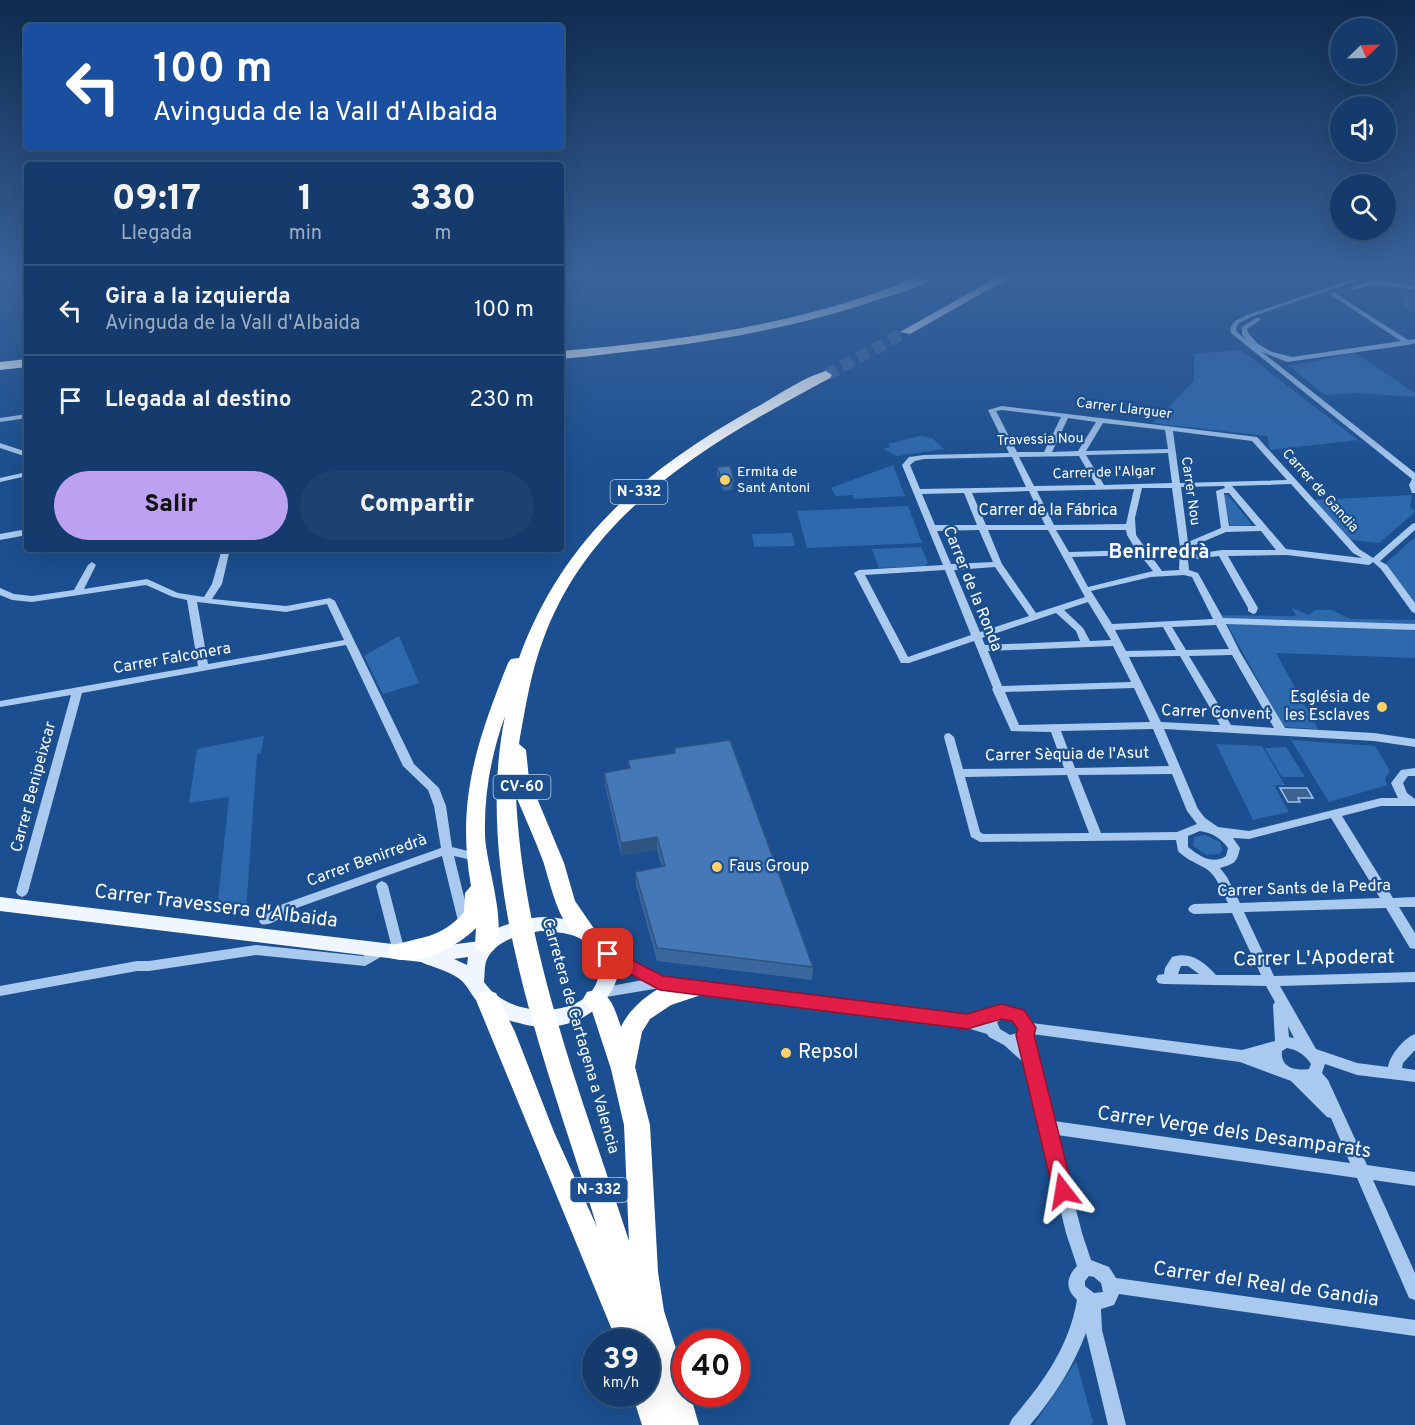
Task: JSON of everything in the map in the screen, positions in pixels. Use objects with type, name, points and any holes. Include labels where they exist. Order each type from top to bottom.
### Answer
[{"type":"highway","points":[[564,350],[623,342]]},
{"type":"highway","points":[[564,355],[670,342]]},
{"type":"highway","points":[[0,364],[24,361]]},
{"type":"highway","name":"Carretera de Cartagena a Valencia","points":[[642,1329],[552,1038],[516,910],[507,839],[507,756],[513,715],[542,622],[582,552],[605,525],[651,481],[702,443],[826,375]]},
{"type":"highway","points":[[390,951],[437,945],[464,928],[476,914],[477,782],[488,733],[532,626],[542,622]]},
{"type":"highway","name":"CV-60","points":[[542,622],[517,734],[516,761],[525,795],[554,863],[565,903],[586,933]]},
{"type":"highway","points":[[477,864],[486,914],[484,946]]},
{"type":"highway","points":[[623,1069],[625,1044],[631,1023],[640,1012],[662,997],[693,988]]},
{"type":"highway","points":[[482,991],[498,1018],[541,1132],[613,1289],[627,1329]]},
{"type":"highway","points":[[598,996],[623,1069],[637,1125],[644,1272],[650,1311],[684,1425]]},
{"type":"highway","name":"Carretera de Cartagena a Valencia","points":[[660,1387],[672,1425]]},
{"type":"highway","points":[[651,1407],[657,1425]]},
{"type":"main road","name":"Carrer Travessera d'Albaida","points":[[0,904],[426,955],[484,946]]},
{"type":"main road","points":[[539,924],[569,926],[586,933],[599,942],[608,954],[610,962],[608,978],[598,996],[578,1011],[547,1018],[513,1013],[482,991],[476,963],[484,946],[508,931],[539,924]]},
{"type":"main road","name":"Carrer Travessera d'Albaida","points":[[426,955],[465,973],[482,991]]},
{"type":"street","points":[[1244,342],[1415,480],[1415,491]]},
{"type":"street","points":[[1248,342],[1264,356],[1415,469]]},
{"type":"street","points":[[1253,342],[1271,354],[1291,359]]},
{"type":"street","points":[[1406,342],[1415,348]]},
{"type":"street","points":[[1281,367],[1280,362],[1291,359],[1410,342]]},
{"type":"street","points":[[1264,356],[1291,359]]},
{"type":"street","name":"Carrer Llarguer","points":[[1016,455],[992,410],[1002,408],[1254,439]]},
{"type":"street","points":[[0,420],[24,416]]},
{"type":"street","points":[[1047,453],[1065,416]]},
{"type":"street","points":[[1101,420],[1081,453],[1101,487]]},
{"type":"street","name":"Carrer Nou","points":[[1169,428],[1184,547],[1184,572]]},
{"type":"street","name":"Carrer de Gandia","points":[[1254,439],[1356,552],[1384,567],[1415,610]]},
{"type":"street","points":[[0,445],[24,454]]},
{"type":"street","name":"Travessia Nou","points":[[909,461],[924,457],[1171,451]]},
{"type":"street","points":[[1016,455],[1050,525],[1087,594],[1109,627],[1138,685],[1193,811],[1201,821],[1216,830],[1234,848]]},
{"type":"street","name":"Carrer de la Ronda","points":[[909,461],[906,468],[1015,729]]},
{"type":"street","points":[[0,480],[24,475]]},
{"type":"street","name":"Carrer de l'Algar","points":[[916,492],[1177,484],[1228,487],[1292,482]]},
{"type":"street","points":[[1137,486],[1129,527],[1140,552],[1159,573]]},
{"type":"street","points":[[1225,529],[1220,491],[1228,487],[1284,552]]},
{"type":"street","points":[[967,490],[998,564],[1035,618]]},
{"type":"street","name":"Carrer de la Fábrica","points":[[931,528],[1050,525],[1129,527]]},
{"type":"street","points":[[1184,558],[1284,552],[1374,560],[1415,526]]},
{"type":"street","points":[[1184,547],[1225,529],[1262,528]]},
{"type":"street","points":[[0,537],[24,533]]},
{"type":"street","points":[[206,601],[217,584],[225,552]]},
{"type":"street","points":[[1066,555],[1140,552]]},
{"type":"street","points":[[1222,554],[1253,608],[1252,611]]},
{"type":"street","points":[[998,564],[859,573],[905,661],[1035,618],[1087,594],[1146,575],[1184,572],[1195,575],[1235,652],[1281,731]]},
{"type":"street","points":[[77,593],[92,566]]},
{"type":"street","points":[[0,591],[24,599],[147,582],[192,599],[206,601],[286,609],[330,601],[409,766],[425,777],[433,788],[440,806],[447,850],[464,921]]},
{"type":"street","points":[[192,599],[204,669]]},
{"type":"street","points":[[1058,609],[1080,630],[1086,644]]},
{"type":"street","points":[[1109,627],[1219,621],[1415,627]]},
{"type":"street","points":[[1166,625],[1227,727]]},
{"type":"street","name":"Carrer Falconera","points":[[0,704],[349,642]]},
{"type":"street","points":[[981,648],[1117,644]]},
{"type":"street","points":[[1122,654],[1235,652]]},
{"type":"street","points":[[997,689],[1138,685]]},
{"type":"street","name":"Carrer Benipeixcar","points":[[22,892],[77,691]]},
{"type":"street","name":"Carrer Convent","points":[[1015,729],[1157,725],[1227,727],[1415,743]]},
{"type":"street","points":[[1055,729],[1096,836]]},
{"type":"street","points":[[949,737],[975,834],[980,838],[1164,835],[1181,840],[1188,854],[1209,864],[1223,880],[1280,1001],[1311,1053],[1360,1172],[1415,1293]]},
{"type":"street","name":"Carrer Sèquia de l'Asut","points":[[959,773],[1175,770]]},
{"type":"street","points":[[1381,802],[1398,789],[1399,777],[1415,772]]},
{"type":"street","points":[[1398,789],[1412,803]]},
{"type":"street","points":[[1192,828],[1249,835],[1381,802],[1412,803]]},
{"type":"street","points":[[1181,840],[1192,828],[1193,811]]},
{"type":"street","name":"Carrer L'Apoderat","points":[[1334,813],[1415,944]]},
{"type":"street","points":[[1223,880],[1234,848],[1249,835]]},
{"type":"street","points":[[447,850],[477,864]]},
{"type":"street","name":"Carrer Benirredrà","points":[[265,921],[274,914],[299,903],[447,850]]},
{"type":"street","points":[[1209,864],[1228,862]]},
{"type":"street","points":[[0,991],[137,966],[256,950],[365,961],[390,951],[382,886]]},
{"type":"street","name":"Carrer Sants de la Pedra","points":[[1194,909],[1415,902]]},
{"type":"street","points":[[608,954],[660,983]]},
{"type":"street","name":"Carrer L'Apoderat","points":[[1214,980],[1200,965],[1186,960],[1177,961],[1167,979],[1214,980],[1270,981],[1415,977]]},
{"type":"street","points":[[598,996],[660,983],[967,1022],[992,1023]]},
{"type":"street","points":[[1280,1001],[1278,1046],[1274,1059],[1314,1092],[1338,1119]]},
{"type":"street","points":[[992,1023],[1001,1011],[1012,1012],[1022,1018],[1047,1128],[1074,1233],[1086,1268]]},
{"type":"street","points":[[992,1023],[998,1037],[1009,1041],[1033,1062]]},
{"type":"street","points":[[1026,1032],[1241,1056],[1305,1078],[1317,1072],[1346,1066]]},
{"type":"street","points":[[1009,1041],[1018,1040],[1026,1032]]},
{"type":"street","points":[[1395,1073],[1396,1061],[1415,1040]]},
{"type":"street","points":[[1241,1056],[1292,1043],[1346,1066],[1415,1076]]},
{"type":"street","name":"Carrer Verge dels Desamparats","points":[[1047,1128],[1415,1179]]},
{"type":"street","points":[[1086,1268],[1101,1271],[1111,1285],[1107,1299],[1089,1300]]},
{"type":"street","points":[[1086,1268],[1076,1278],[1078,1290],[1089,1300],[1117,1425]]},
{"type":"street","name":"Carrer del Real de Gandia","points":[[1111,1285],[1415,1328]]},
{"type":"street","points":[[1018,1425],[1041,1398],[1072,1348],[1089,1300]]},
{"type":"shaded area","points":[[1241,350],[1358,440],[1270,450],[1267,436],[1153,423],[1194,381],[1194,354]]},
{"type":"shaded area","points":[[1355,353],[1415,393],[1415,397],[1356,393],[1325,395],[1289,366]]},
{"type":"shaded area","points":[[920,436],[932,438],[944,449],[897,456],[883,449],[891,447],[888,444]]},
{"type":"shaded area","points":[[893,465],[905,496],[854,499],[853,495],[836,496],[831,488]]},
{"type":"shaded area","points":[[1224,495],[1228,495],[1252,525],[1230,526]]},
{"type":"shaded area","points":[[1412,495],[1410,508],[1415,510],[1413,514],[1379,543],[1351,540],[1314,500]]},
{"type":"shaded area","points":[[908,506],[922,543],[807,548],[797,511]]},
{"type":"shaded area","points":[[792,533],[795,546],[754,547],[752,534]]},
{"type":"shaded area","points":[[1415,537],[1415,603],[1386,563]]},
{"type":"shaded area","points":[[921,547],[928,563],[925,566],[879,568],[872,549]]},
{"type":"shaded area","points":[[1292,608],[1309,615],[1315,610],[1332,610],[1351,619],[1415,620],[1415,658],[1276,653],[1318,729],[1284,727],[1222,615],[1296,616]]},
{"type":"shaded area","points":[[399,636],[419,683],[383,694],[364,656]]},
{"type":"shaded area","points":[[264,736],[261,753],[257,754],[246,912],[217,909],[229,797],[189,803],[197,749]]},
{"type":"shaded area","points":[[1291,740],[1375,746],[1390,771],[1385,778],[1387,785],[1329,802]]},
{"type":"shaded area","points":[[1216,744],[1262,746],[1285,785],[1274,785],[1289,812],[1253,820]]},
{"type":"shaded area","points":[[1286,747],[1305,777],[1282,777],[1265,748]]},
{"type":"shaded area","points":[[1280,788],[1307,788],[1313,798],[1298,798],[1300,802],[1288,802]]},
{"type":"shaded area","points":[[1205,835],[1220,842],[1223,850],[1219,854],[1207,855],[1193,846],[1194,837]]},
{"type":"shaded area","points":[[1076,1361],[1093,1422],[1091,1425],[1034,1425]]},
{"type":"building","points":[[730,466],[733,483],[723,483],[717,467]]},
{"type":"building","name":"Faus Group","points":[[730,740],[813,967],[657,948],[635,872],[665,866],[657,837],[621,843],[604,773],[630,768],[628,760],[675,753],[675,748]]},
{"type":"tunnel","points":[[826,375],[888,342]]},
{"type":"place","name":"Ermita de Sant Antoni","points":[[725,480]]},
{"type":"place","name":"Església de les Esclaves","points":[[1382,707]]},
{"type":"place","name":"Faus Group","points":[[717,867]]},
{"type":"place","name":"Repsol","points":[[786,1053]]},
{"type":"district","name":"Benirredrà","points":[[1159,553]]},
{"type":"route","points":[[608,954],[621,964],[660,983],[967,1022],[992,1016],[1001,1011],[1018,1015],[1027,1028],[1025,1035],[1063,1191]]}]
